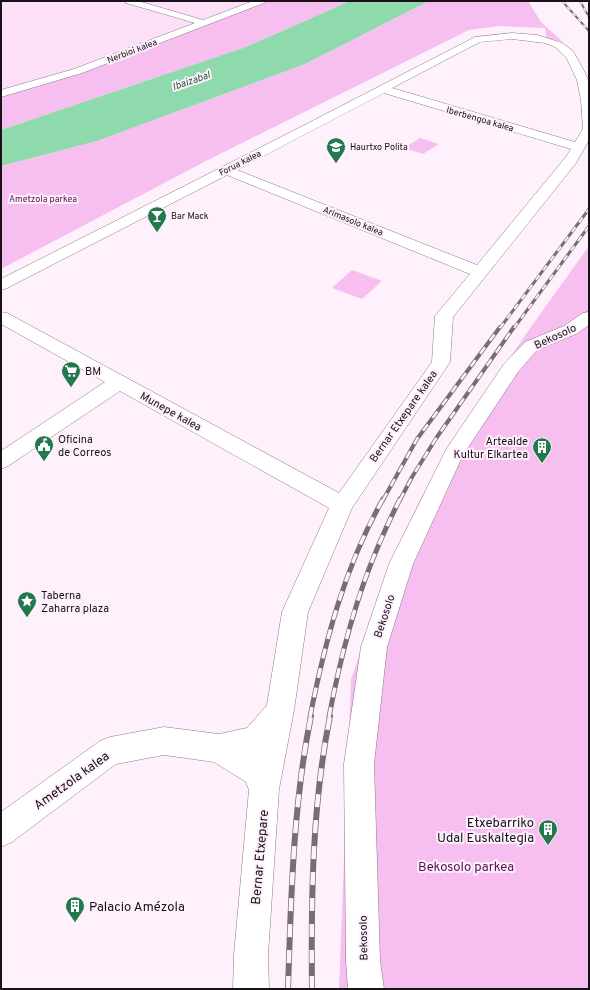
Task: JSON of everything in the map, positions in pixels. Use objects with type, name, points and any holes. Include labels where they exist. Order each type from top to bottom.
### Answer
[{"type":"street","points":[[128,1],[204,24]]},
{"type":"street","name":"Nerbioi kalea","points":[[1,94],[78,71],[261,1]]},
{"type":"street","name":"Forua kalea","points":[[1,285],[227,170],[478,39],[496,36],[529,37],[557,44],[568,51],[584,83],[583,135]]},
{"type":"street","name":"Iberbengoa kalea","points":[[397,82],[479,106]]},
{"type":"street","points":[[1,86],[13,91]]},
{"type":"street","name":"Iberbengoa kalea","points":[[382,90],[583,135]]},
{"type":"street","name":"Bernar Etxepare kalea","points":[[264,789],[280,710],[295,612],[342,505],[441,362],[444,316],[571,160],[583,135]]},
{"type":"street","name":"Arimasolo kalea","points":[[227,170],[479,272]]},
{"type":"street","name":"Munepe kalea","points":[[1,317],[342,505]]},
{"type":"street","name":"Bekosolo","points":[[366,989],[363,961],[359,764],[374,647],[401,564],[454,453],[511,368],[531,346],[570,330],[589,317]]},
{"type":"street","points":[[1,461],[119,382]]},
{"type":"street","points":[[219,748],[255,741],[280,710]]},
{"type":"street","name":"Ametzola kalea","points":[[1,831],[110,751],[164,741],[219,748]]},
{"type":"street","points":[[219,748],[256,772],[264,789]]},
{"type":"street","name":"Bernar Etxepare","points":[[251,989],[251,955],[264,789]]},
{"type":"shaded area","points":[[1,1],[257,1],[78,71],[1,94]]},
{"type":"green space","points":[[257,1],[350,1],[246,47],[1,130],[1,94],[204,23]]},
{"type":"green space","name":"Ametzola parkea","points":[[429,1],[528,1],[541,22],[563,42],[546,38],[545,28],[499,26],[469,30],[206,161],[1,269],[1,166],[97,141],[305,64]]},
{"type":"green space","points":[[420,138],[439,144],[423,154],[404,148]]},
{"type":"green space","name":"Bekosolo parkea","points":[[589,246],[589,989],[339,989],[351,679],[398,546],[422,496],[465,424],[528,331]]},
{"type":"green space","points":[[352,270],[382,281],[362,299],[332,288]]},
{"type":"water","name":"Ibaizabal","points":[[350,1],[429,1],[305,64],[97,141],[1,166],[1,130],[246,47]]},
{"type":"railway","points":[[562,1],[589,31]]},
{"type":"railway","points":[[580,1],[589,17]]},
{"type":"railway","points":[[500,328],[589,209]]},
{"type":"railway","points":[[514,328],[589,226]]},
{"type":"railway","points":[[383,500],[417,439],[500,327]]},
{"type":"railway","points":[[400,500],[412,477],[437,437],[514,327]]},
{"type":"railway","points":[[310,717],[322,660],[347,577],[370,524],[383,499]]},
{"type":"railway","points":[[329,717],[343,653],[361,590],[400,499]]},
{"type":"railway","points":[[288,989],[294,852],[300,783],[311,716]]},
{"type":"railway","points":[[312,989],[312,921],[316,818],[319,784],[330,716]]},
{"type":"place","name":"Haurtxo Polita","points":[[336,164]]},
{"type":"place","name":"Bar Mack","points":[[157,233]]},
{"type":"place","name":"BM","points":[[71,388]]},
{"type":"place","name":"Oficina de Correos","points":[[44,462]]},
{"type":"place","name":"Artealde Kultur Elkartea","points":[[542,464]]},
{"type":"place","name":"Taberna Zaharra plaza","points":[[27,618]]},
{"type":"place","name":"Etxebarriko Udal Euskaltegia","points":[[548,846]]},
{"type":"place","name":"Palacio Amézola","points":[[75,923]]}]
